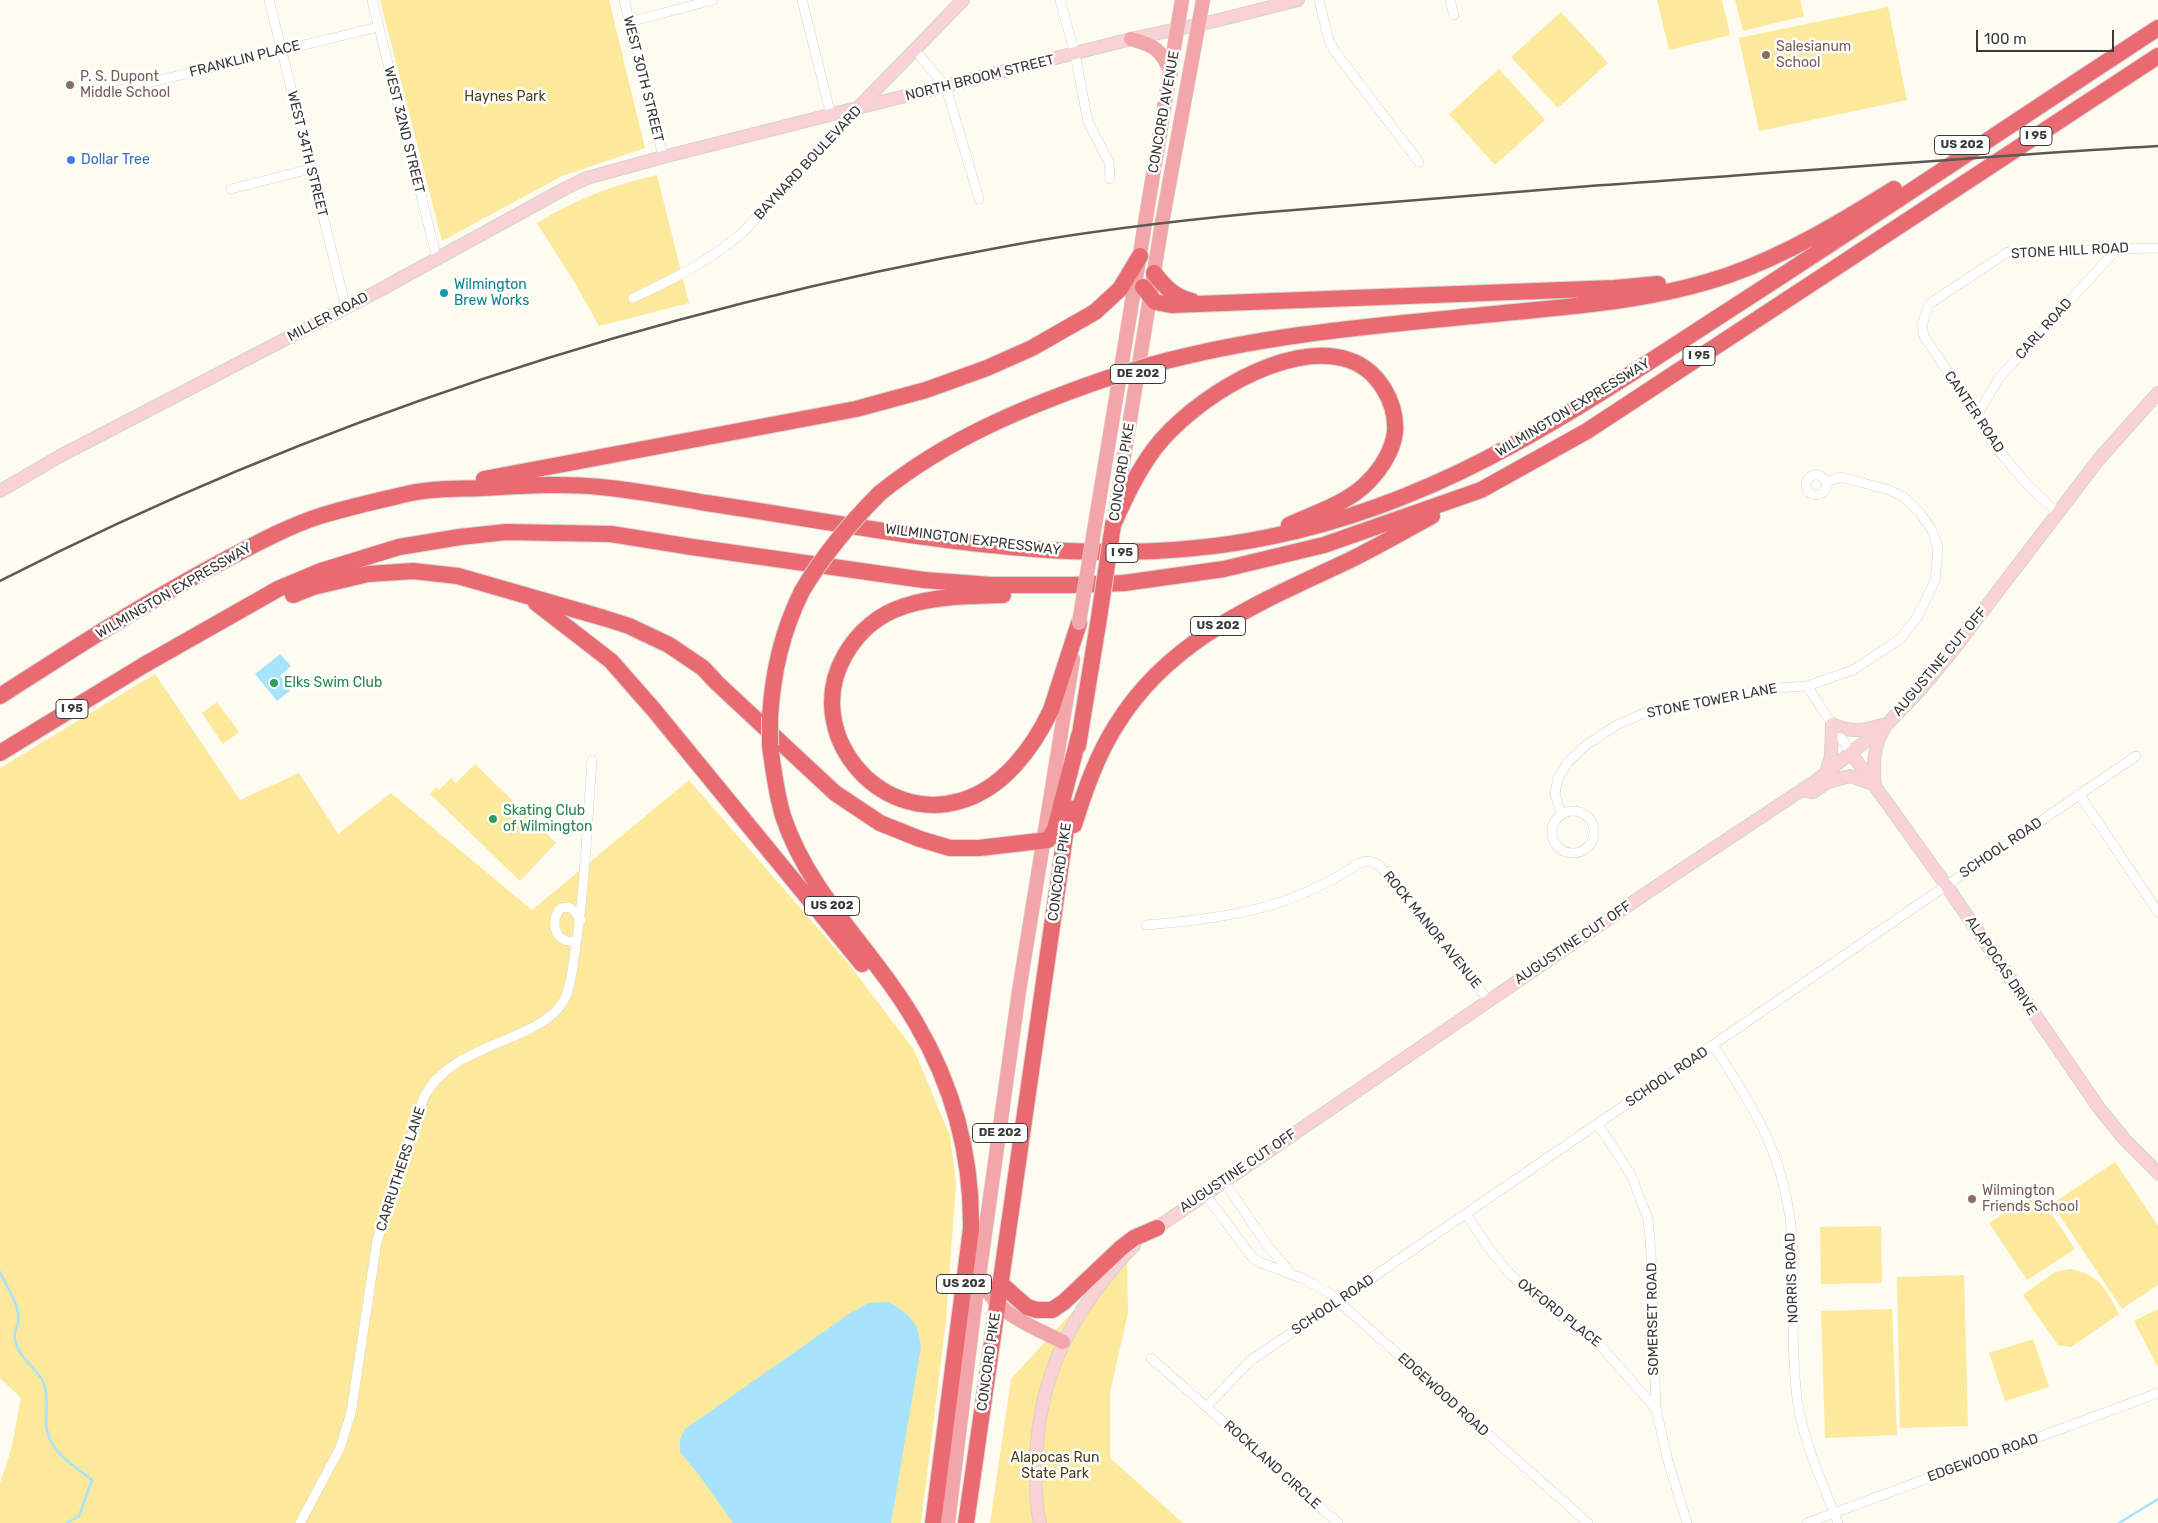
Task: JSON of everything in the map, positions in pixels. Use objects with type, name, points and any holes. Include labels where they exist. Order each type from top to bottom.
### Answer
[{"type":"highway","name":"US 202","points":[[934,1523],[969,1249],[971,1212],[968,1170],[960,1129],[948,1090],[930,1051],[901,1000],[822,892],[793,840],[777,795],[770,745],[770,717],[777,658],[784,631],[802,591],[835,542],[854,519],[880,493],[919,464],[978,430],[1038,403],[1151,365],[1231,345],[1297,334],[1632,299],[1696,284],[1761,262],[1821,233],[1886,194],[2158,17]]},
{"type":"highway","name":"WILMINGTON EXPRESSWAY","points":[[0,696],[125,617],[250,547],[316,517],[418,491],[531,485],[597,486],[997,546],[1079,552],[1137,552],[1213,547],[1268,538],[1326,523],[1423,490],[1503,452],[1567,414],[1770,284],[2158,28]]},
{"type":"highway","name":"WILMINGTON EXPRESSWAY","points":[[0,753],[144,665],[278,589],[321,571],[399,547],[460,537],[506,532],[611,534],[855,571],[958,584],[1072,585],[1124,582],[1224,569],[1324,545],[1481,490],[1587,431],[2158,56]]},
{"type":"highway","points":[[418,491],[856,409],[926,390],[987,368],[1032,348],[1095,312],[1120,289],[1140,256]]},
{"type":"highway","points":[[1146,292],[1155,302],[1171,305],[1645,286],[1673,282],[1761,262]]},
{"type":"highway","points":[[1154,273],[1168,290],[1183,299],[1220,304]]},
{"type":"highway","points":[[1113,525],[1143,464],[1156,447],[1199,404],[1235,382],[1270,366],[1295,360],[1328,357],[1350,360],[1373,375],[1388,396],[1393,409],[1395,433],[1392,444],[1386,457],[1368,482],[1353,493],[1335,504],[1286,526],[1137,552]]},
{"type":"highway","name":"US 202","points":[[1061,868],[1084,796],[1104,746],[1117,723],[1132,703],[1148,683],[1176,655],[1198,638],[1232,618],[1287,589],[1351,560],[1481,490]]},
{"type":"highway","name":"CONCORD PIKE","points":[[966,1523],[1079,736],[1113,525]]},
{"type":"highway","points":[[144,665],[179,653],[268,604],[313,586],[368,574],[413,571],[458,576],[629,626],[668,645],[703,668],[835,792],[880,823],[920,839],[950,848],[979,848],[1048,840],[1055,829],[1079,736]]},
{"type":"highway","points":[[1079,623],[1045,723],[1027,750],[1010,770],[983,791],[972,797],[949,804],[926,804],[906,800],[880,789],[868,781],[845,752],[837,733],[833,711],[832,698],[838,671],[842,659],[856,637],[872,623],[892,611],[925,601],[989,595],[1074,593],[1190,573]]},
{"type":"highway","points":[[524,594],[552,614],[618,668],[930,1051]]},
{"type":"highway","points":[[1000,1283],[1026,1306],[1037,1310],[1052,1310],[1064,1302],[1127,1243],[1156,1228]]},
{"type":"main road","name":"CONCORD AVENUE","points":[[1145,225],[1182,0]]},
{"type":"main road","name":"CONCORD AVENUE","points":[[1162,223],[1203,0]]},
{"type":"main road","points":[[1146,292],[1185,47],[1184,34],[1178,28]]},
{"type":"main road","points":[[1131,39],[1157,49],[1166,61],[1171,73]]},
{"type":"main road","name":"CONCORD PIKE","points":[[1113,525],[1133,404],[1146,292],[1154,273],[1162,223]]},
{"type":"main road","name":"CONCORD PIKE","points":[[948,1523],[1021,973],[1145,225]]},
{"type":"main road","points":[[980,1276],[989,1296],[1008,1313],[1063,1342]]},
{"type":"street","name":"WEST 34TH STREET","points":[[269,0],[346,308]]},
{"type":"street","name":"WEST 32ND STREET","points":[[372,0],[437,259]]},
{"type":"street","name":"WEST 30TH STREET","points":[[624,0],[663,157]]},
{"type":"street","points":[[629,22],[714,0]]},
{"type":"street","points":[[802,0],[831,115]]},
{"type":"street","name":"BAYNARD BOULEVARD","points":[[633,298],[683,275],[731,243],[963,0]]},
{"type":"street","points":[[1060,0],[1074,54],[1088,122],[1109,162],[1110,179]]},
{"type":"street","name":"NORTH BROOM STREET","points":[[663,157],[1131,39],[1298,0]]},
{"type":"street","points":[[1319,0],[1329,41],[1336,53],[1420,162]]},
{"type":"street","points":[[1450,0],[1454,15]]},
{"type":"street","name":"FRANKLIN PLACE","points":[[111,92],[281,49],[378,27]]},
{"type":"street","points":[[915,50],[946,87],[979,200]]},
{"type":"street","name":"MILLER ROAD","points":[[0,491],[68,452],[346,308],[581,181],[663,157]]},
{"type":"street","points":[[231,189],[310,169]]},
{"type":"street","name":"STONE HILL ROAD","points":[[1922,325],[1929,304],[2008,252],[2158,248]]},
{"type":"street","name":"CARL ROAD","points":[[1977,415],[1999,378],[2117,249]]},
{"type":"street","name":"CANTER ROAD","points":[[1922,325],[1924,336],[1977,415],[1993,444],[2026,482],[2058,514]]},
{"type":"street","name":"AUGUSTINE CUT OFF","points":[[1040,1523],[1036,1487],[1037,1439],[1045,1392],[1063,1342],[1093,1294],[1127,1252],[1156,1228],[1205,1194],[1802,790],[1887,724],[1920,690],[1950,654],[2100,459],[2158,393]]},
{"type":"street","name":"STONE TOWER LANE","points":[[1561,814],[1555,794],[1558,778],[1569,761],[1586,745],[1617,725],[1651,710],[1777,688],[1807,686],[1853,670],[1900,639],[1918,616],[1935,581],[1938,548],[1932,530],[1920,513],[1904,497],[1889,490],[1841,477],[1826,482]]},
{"type":"street","points":[[1807,686],[1851,753]]},
{"type":"street","points":[[1832,724],[1844,730],[1859,731],[1887,724]]},
{"type":"street","points":[[1826,772],[1831,756],[1832,724]]},
{"type":"street","points":[[1802,790],[1814,792],[1828,782],[1850,776],[1875,785],[1875,752],[1880,736],[1887,724]]},
{"type":"street","name":"ALAPOCAS DRIVE","points":[[1851,753],[1946,885],[2099,1108],[2126,1141],[2158,1173]]},
{"type":"street","name":"SCHOOL ROAD","points":[[1206,1406],[1250,1361],[2136,756]]},
{"type":"street","name":"CARRUTHERS LANE","points":[[300,1523],[340,1448],[352,1413],[377,1241],[424,1097],[434,1082],[450,1067],[537,1025],[556,1012],[567,993],[581,920],[592,760]]},
{"type":"street","points":[[2079,794],[2158,912]]},
{"type":"street","points":[[1577,811],[1589,818],[1594,832],[1593,839],[1586,848],[1577,852],[1570,852],[1556,843],[1552,830],[1561,814],[1577,811]]},
{"type":"street","name":"ROCK MANOR AVENUE","points":[[1146,925],[1215,919],[1245,913],[1304,894],[1359,863],[1366,860],[1373,861],[1380,866],[1488,1001]]},
{"type":"street","points":[[576,941],[569,942],[560,937],[554,926],[554,916],[561,908],[568,907],[581,920]]},
{"type":"street","name":"NORRIS ROAD","points":[[1713,1045],[1763,1126],[1776,1160],[1785,1192],[1792,1239],[1795,1375],[1798,1405],[1810,1450],[1838,1523]]},
{"type":"street","name":"SOMERSET ROAD","points":[[1598,1124],[1631,1175],[1648,1219],[1651,1252],[1656,1409],[1668,1461],[1687,1523]]},
{"type":"street","name":"EDGEWOOD ROAD","points":[[1224,1181],[1267,1245],[1293,1274]]},
{"type":"street","name":"EDGEWOOD ROAD","points":[[1205,1194],[1252,1257],[1259,1262],[1318,1285],[1588,1523]]},
{"type":"street","name":"OXFORD PLACE","points":[[1466,1214],[1488,1247],[1508,1272],[1532,1294],[1599,1344],[1656,1409]]},
{"type":"street","name":"ROCKLAND CIRCLE","points":[[1151,1358],[1338,1523]]},
{"type":"street","name":"EDGEWOOD ROAD","points":[[1808,1523],[2158,1393]]},
{"type":"green space","name":"Haynes Park","points":[[380,0],[609,0],[645,148],[562,176],[442,241]]},
{"type":"green space","points":[[1657,0],[1722,0],[1730,35],[1669,50]]},
{"type":"green space","points":[[1735,0],[1800,0],[1804,16],[1743,31]]},
{"type":"green space","points":[[1888,7],[1907,100],[1759,131],[1739,38]]},
{"type":"green space","points":[[1561,12],[1608,63],[1558,108],[1511,57]]},
{"type":"green space","points":[[1499,69],[1545,120],[1495,165],[1449,114]]},
{"type":"green space","points":[[657,175],[689,303],[599,326],[575,283],[537,223],[595,194]]},
{"type":"green space","points":[[155,674],[240,800],[299,773],[338,834],[391,793],[532,910],[689,780],[848,963],[914,1050],[950,1136],[956,1183],[946,1320],[921,1523],[0,1523],[0,1483],[11,1450],[21,1398],[0,1378],[0,768]]},
{"type":"green space","points":[[217,702],[239,732],[223,744],[202,713]]},
{"type":"green space","name":"Skating Club of Wilmington","points":[[475,764],[556,843],[520,881],[430,794],[436,787],[439,790],[451,778],[456,783]]},
{"type":"green space","points":[[2115,1162],[2158,1226],[2158,1285],[2122,1309],[2052,1204]]},
{"type":"green space","points":[[2037,1192],[2075,1249],[2027,1280],[1989,1223]]},
{"type":"green space","points":[[1881,1226],[1882,1283],[1821,1284],[1820,1227]]},
{"type":"green space","name":"Alapocas Run State Park","points":[[1127,1252],[1128,1313],[1110,1392],[1110,1458],[1183,1523],[990,1523],[1011,1379]]},
{"type":"green space","points":[[2070,1269],[2080,1271],[2095,1279],[2110,1297],[2119,1314],[2071,1347],[2058,1345],[2023,1295],[2055,1272]]},
{"type":"green space","points":[[1964,1275],[1968,1426],[1900,1428],[1897,1277]]},
{"type":"green space","points":[[1892,1309],[1897,1435],[1825,1438],[1821,1311]]},
{"type":"green space","points":[[2158,1309],[2158,1365],[2157,1366],[2134,1321]]},
{"type":"green space","points":[[2033,1339],[2049,1387],[2005,1401],[1989,1353]]},
{"type":"water","name":"Elks Swim Club","points":[[280,654],[291,666],[280,676],[291,690],[277,701],[255,674]]},
{"type":"water","points":[[889,1302],[912,1320],[918,1331],[921,1347],[891,1523],[733,1523],[680,1452],[680,1439],[685,1429],[849,1314],[868,1303]]},
{"type":"waterway","points":[[0,1272],[17,1309],[18,1322],[14,1335],[17,1346],[24,1358],[41,1378],[46,1390],[46,1422],[51,1441],[66,1460],[92,1480],[79,1516],[67,1523]]},
{"type":"waterway","points":[[2119,1523],[2158,1499]]},
{"type":"railway","points":[[0,581],[120,522],[243,469],[368,420],[494,376],[622,336],[751,301],[882,271],[1074,235],[1257,213],[1548,189],[2158,146]]},
{"type":"place","name":"Salesianum School","points":[[1766,55]]},
{"type":"place","name":"P. S. Dupont Middle School","points":[[70,85]]},
{"type":"place","name":"Dollar Tree","points":[[71,160]]},
{"type":"place","name":"Wilmington Brew Works","points":[[444,293]]},
{"type":"place","name":"Elks Swim Club","points":[[274,683]]},
{"type":"place","name":"Skating Club of Wilmington","points":[[493,819]]},
{"type":"place","name":"Wilmington Friends School","points":[[1972,1199]]}]
